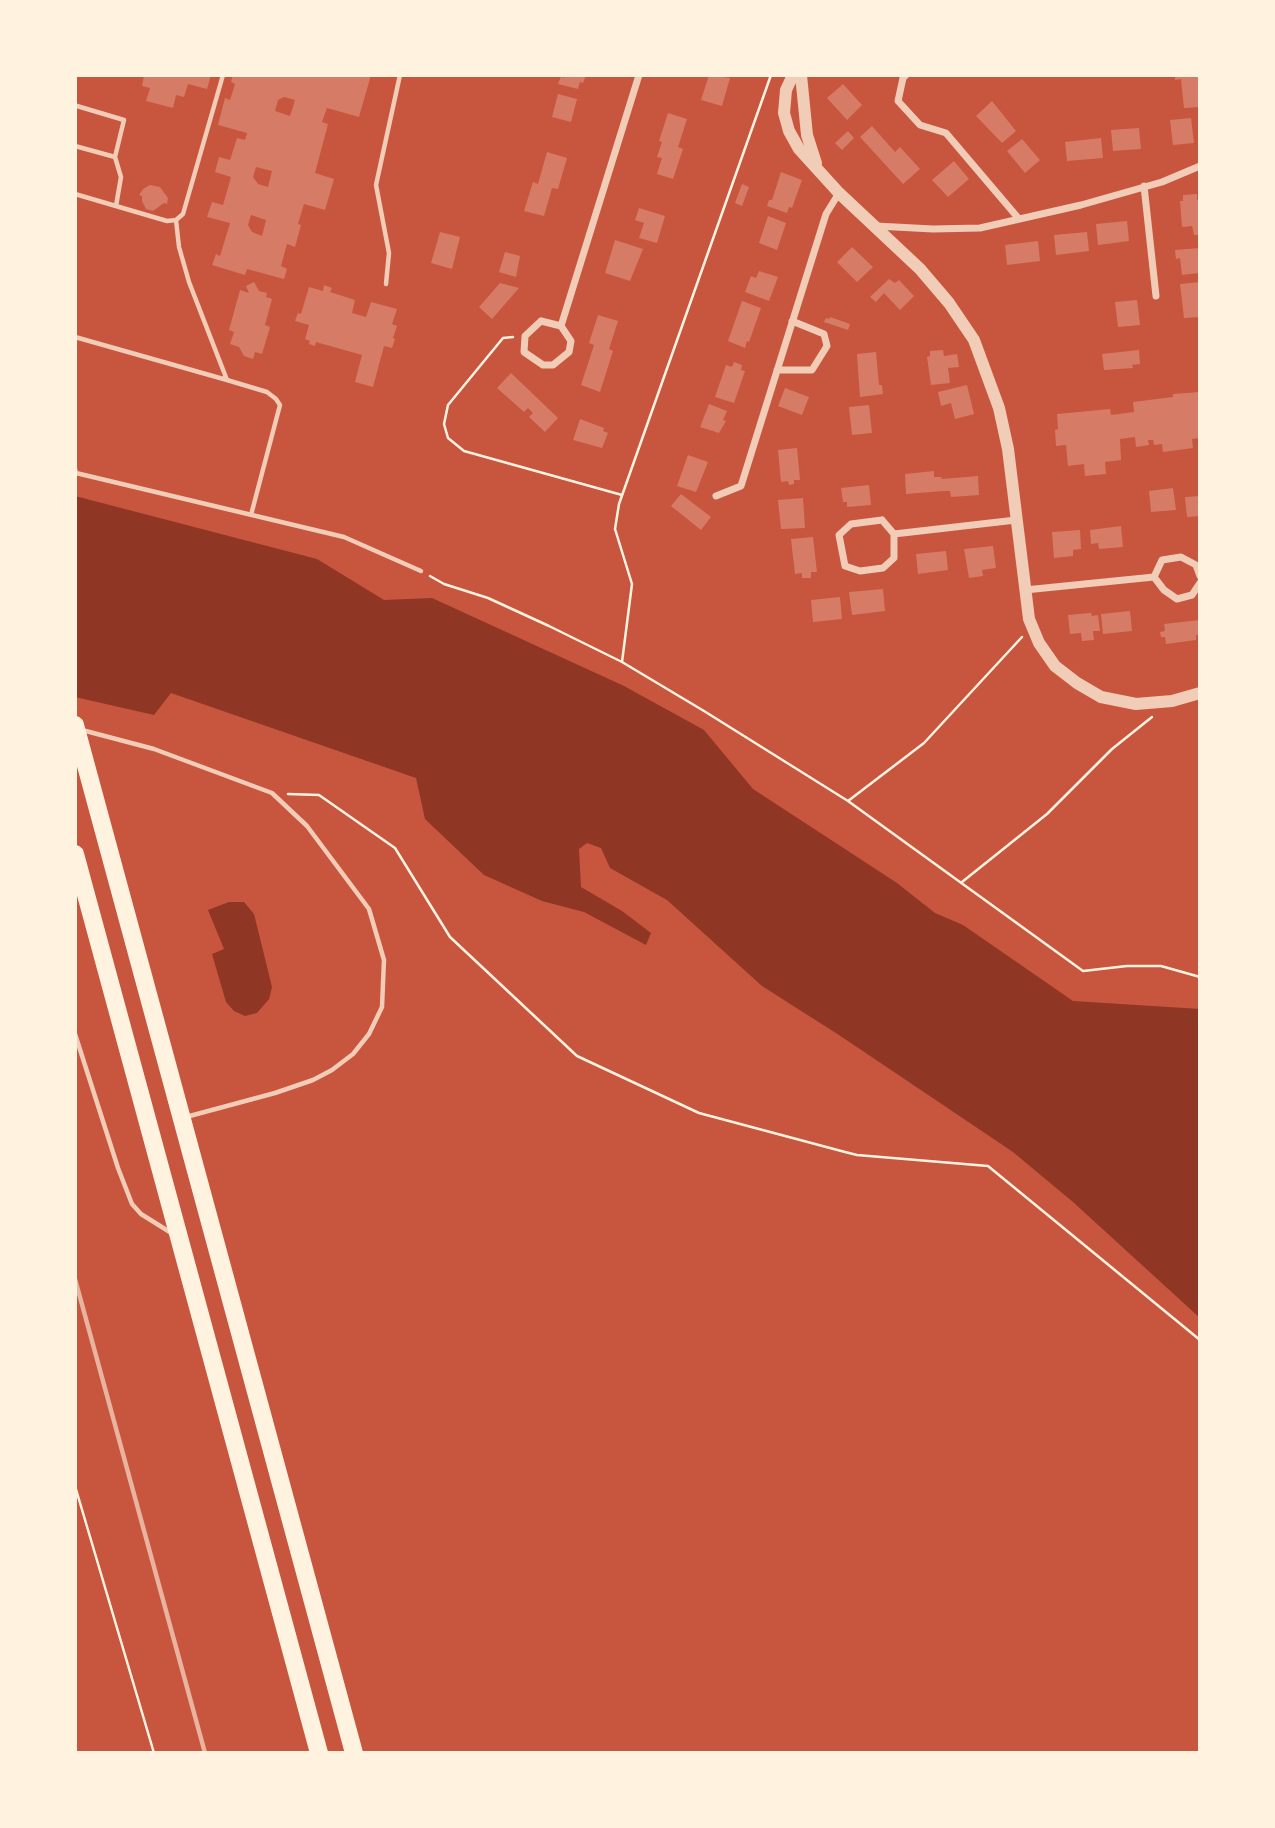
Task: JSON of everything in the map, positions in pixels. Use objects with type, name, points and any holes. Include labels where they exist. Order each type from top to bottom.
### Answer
[{"type":"highway","points":[[75,727],[354,1753]]},
{"type":"highway","points":[[75,854],[319,1753]]},
{"type":"street","points":[[561,326],[639,75]]},
{"type":"street","points":[[793,75],[786,90],[784,113],[789,131],[799,149],[872,226],[920,269],[949,303],[974,340],[999,408],[1008,450],[1029,620],[1039,643],[1055,666],[1101,697],[1136,704],[1172,701],[1200,693]]},
{"type":"street","points":[[801,75],[807,135],[817,167]]},
{"type":"street","points":[[906,75],[898,101],[920,125],[946,133],[1019,219]]},
{"type":"street","points":[[872,226],[980,228],[1081,205],[1200,166]]},
{"type":"street","points":[[1144,186],[1156,296]]},
{"type":"street","points":[[716,496],[740,486],[826,214],[839,193]]},
{"type":"street","points":[[541,321],[561,326],[571,341],[569,352],[553,365],[543,365],[524,352],[525,336],[541,321]]},
{"type":"street","points":[[777,370],[812,370],[827,346],[824,334],[792,321]]},
{"type":"street","points":[[882,520],[894,534],[894,558],[883,568],[860,571],[845,566],[839,535],[851,524],[882,520]]},
{"type":"street","points":[[894,534],[1016,520]]},
{"type":"street","points":[[1154,577],[1162,560],[1181,556],[1196,565],[1200,576]]},
{"type":"street","points":[[1025,590],[1154,577]]},
{"type":"street","points":[[1154,577],[1164,590],[1177,598],[1192,595],[1200,583]]},
{"type":"lane","points":[[75,194],[166,221],[183,214],[223,75]]},
{"type":"lane","points":[[386,284],[389,253],[376,185],[400,75]]},
{"type":"lane","points":[[77,106],[124,120],[115,157],[121,177],[116,206]]},
{"type":"lane","points":[[75,146],[115,157]]},
{"type":"lane","points":[[176,219],[179,247],[189,282],[227,380]]},
{"type":"lane","points":[[75,337],[267,392],[276,399],[280,405],[251,515]]},
{"type":"lane","points":[[75,469],[76,473],[344,537],[421,571]]},
{"type":"lane","points":[[75,727],[154,749],[272,793],[307,826],[369,909],[384,960],[382,1007],[363,1043],[332,1070],[313,1080],[275,1093],[182,1118]]},
{"type":"lane","points":[[75,1034],[132,1204],[141,1214],[180,1238]]},
{"type":"path","points":[[622,662],[632,584],[615,529],[622,495],[771,75]]},
{"type":"path","points":[[525,336],[503,338],[447,405],[444,424],[448,438],[464,451],[622,495]]},
{"type":"path","points":[[421,571],[444,584],[488,598],[622,662],[848,801],[1083,971],[1127,966],[1161,966],[1200,977]]},
{"type":"path","points":[[848,801],[924,743],[1019,639],[1034,631]]},
{"type":"path","points":[[962,882],[1047,814],[1112,749],[1172,701]]},
{"type":"path","points":[[272,793],[319,795],[396,848],[450,937],[577,1056],[699,1113],[832,1149],[858,1155],[989,1166],[1200,1340]]},
{"type":"path","points":[[75,1486],[154,1753]]},
{"type":"shaded area","points":[[75,496],[317,559],[384,600],[432,598],[624,686],[704,730],[753,789],[897,883],[935,913],[963,925],[1073,1001],[1200,1009],[1200,1318],[1073,1202],[1013,1152],[762,986],[667,900],[610,868],[601,848],[587,843],[579,849],[581,887],[622,911],[651,933],[646,945],[584,912],[542,901],[484,875],[425,819],[416,778],[171,693],[154,715],[75,697]]},
{"type":"shaded area","points":[[229,902],[244,902],[254,914],[272,987],[269,999],[257,1013],[245,1016],[234,1011],[226,1002],[212,954],[224,949],[208,910]]},
{"type":"building","points":[[144,75],[211,75],[207,89],[188,84],[184,97],[176,95],[173,108],[146,101],[150,88],[142,86]]},
{"type":"building","points":[[233,75],[371,75],[359,117],[327,108],[322,122],[328,124],[315,173],[334,179],[325,210],[304,204],[295,247],[287,244],[281,266],[287,269],[284,279],[247,269],[245,275],[212,265],[216,254],[220,256],[230,223],[207,217],[212,202],[223,205],[231,177],[215,172],[219,157],[230,160],[237,138],[245,140],[247,133],[218,125],[225,98],[230,100],[235,84],[231,82]],"holes":[[[284,97],[295,100],[290,116],[275,111],[278,100]],[[256,167],[272,171],[268,187],[258,184],[253,177]],[[251,215],[266,220],[262,236],[252,232],[248,225]]]},
{"type":"building","points":[[565,75],[586,75],[578,89],[558,84],[561,76],[564,78]]},
{"type":"building","points":[[709,75],[730,78],[722,106],[701,100]]},
{"type":"building","points":[[1175,75],[1200,77],[1200,107],[1184,108],[1181,79],[1175,80]]},
{"type":"building","points":[[843,84],[862,105],[847,120],[827,98]]},
{"type":"building","points":[[558,94],[577,99],[571,122],[552,117]]},
{"type":"building","points":[[992,101],[1016,131],[1002,143],[976,116]]},
{"type":"building","points":[[668,113],[687,119],[678,147],[683,149],[673,179],[657,174],[662,158],[657,157],[662,142],[659,141]]},
{"type":"building","points":[[1191,118],[1194,143],[1173,145],[1170,120]]},
{"type":"building","points":[[872,126],[895,152],[900,147],[920,169],[903,184],[860,137]]},
{"type":"building","points":[[1139,128],[1141,149],[1113,151],[1111,130]]},
{"type":"building","points":[[848,131],[854,138],[842,150],[835,143]]},
{"type":"building","points":[[1101,138],[1103,158],[1067,161],[1065,142]]},
{"type":"building","points":[[1022,139],[1040,160],[1025,173],[1007,151]]},
{"type":"building","points":[[547,152],[567,158],[558,189],[552,188],[544,216],[524,211],[533,182],[538,184]]},
{"type":"building","points":[[954,161],[969,179],[948,197],[932,180]]},
{"type":"building","points":[[781,172],[802,180],[792,208],[789,207],[787,213],[767,206],[769,200],[772,200]]},
{"type":"building","points":[[742,184],[749,187],[742,206],[735,203]]},
{"type":"building","points":[[150,185],[160,187],[168,198],[167,204],[164,203],[153,211],[146,209],[142,196],[139,195]]},
{"type":"building","points":[[1197,194],[1197,200],[1200,199],[1200,235],[1194,235],[1192,226],[1182,227],[1180,201],[1183,201],[1183,195]]},
{"type":"building","points":[[639,208],[665,216],[657,243],[639,238],[644,223],[635,220]]},
{"type":"building","points":[[768,216],[786,223],[777,250],[759,243]]},
{"type":"building","points":[[1127,221],[1129,241],[1098,245],[1096,224]]},
{"type":"building","points":[[440,232],[460,237],[452,269],[431,263]]},
{"type":"building","points":[[1087,232],[1089,251],[1056,255],[1054,235]]},
{"type":"building","points":[[615,240],[643,249],[630,281],[605,273]]},
{"type":"building","points":[[1038,241],[1040,261],[1007,265],[1005,245]]},
{"type":"building","points":[[852,247],[873,267],[857,282],[837,262]]},
{"type":"building","points":[[1200,248],[1200,273],[1182,275],[1180,258],[1176,259],[1175,250]]},
{"type":"building","points":[[505,252],[520,256],[516,277],[499,272]]},
{"type":"building","points":[[759,271],[778,277],[769,301],[745,292],[751,276],[756,278]]},
{"type":"building","points":[[889,279],[895,283],[899,280],[914,296],[900,310],[884,293],[876,302],[870,297]]},
{"type":"building","points":[[254,282],[259,291],[267,293],[266,297],[272,299],[265,325],[270,327],[262,354],[255,352],[253,359],[244,356],[239,347],[230,344],[234,332],[229,330],[240,290],[249,293],[246,286]]},
{"type":"building","points":[[1200,282],[1200,317],[1184,318],[1180,284]]},
{"type":"building","points":[[500,283],[519,288],[492,319],[479,307]]},
{"type":"building","points":[[324,285],[332,288],[330,292],[355,300],[352,313],[366,317],[371,302],[397,309],[392,324],[397,326],[393,338],[395,339],[392,348],[384,346],[373,387],[355,382],[362,355],[316,342],[315,346],[309,344],[310,341],[305,339],[309,325],[295,321],[298,313],[301,314],[309,287],[323,291]]},
{"type":"building","points":[[1137,300],[1140,325],[1118,327],[1115,302]]},
{"type":"building","points":[[742,301],[761,308],[745,348],[728,341]]},
{"type":"building","points":[[598,315],[618,321],[609,349],[613,351],[600,392],[581,385],[594,345],[589,343]]},
{"type":"building","points":[[830,317],[850,324],[848,330],[824,322]]},
{"type":"building","points":[[943,350],[944,356],[957,354],[959,367],[948,368],[950,383],[931,385],[927,357],[930,356],[930,351]]},
{"type":"building","points":[[1139,350],[1140,364],[1132,365],[1133,368],[1104,370],[1102,354]]},
{"type":"building","points":[[876,352],[879,385],[882,385],[883,394],[860,397],[857,354]]},
{"type":"building","points":[[734,362],[742,365],[741,370],[745,371],[734,403],[715,397],[726,365],[732,367]]},
{"type":"building","points":[[511,373],[558,418],[545,432],[529,417],[533,413],[528,408],[524,412],[497,388]]},
{"type":"building","points":[[967,385],[974,414],[955,419],[951,403],[941,406],[938,392]]},
{"type":"building","points":[[785,388],[809,397],[802,415],[778,406]]},
{"type":"building","points":[[1200,392],[1200,438],[1192,439],[1193,448],[1163,452],[1162,444],[1154,445],[1153,440],[1148,440],[1149,445],[1136,447],[1135,437],[1120,439],[1121,460],[1105,462],[1106,474],[1085,476],[1084,464],[1068,466],[1066,445],[1056,446],[1057,414],[1110,409],[1111,415],[1134,412],[1133,402]]},
{"type":"building","points":[[709,404],[727,411],[723,420],[726,421],[719,433],[700,427]]},
{"type":"building","points":[[869,405],[872,433],[852,435],[849,407]]},
{"type":"building","points":[[580,419],[604,428],[603,431],[608,433],[602,448],[573,440]]},
{"type":"building","points":[[797,448],[800,480],[794,480],[794,484],[789,485],[788,481],[781,482],[778,450]]},
{"type":"building","points":[[688,455],[708,462],[696,492],[677,486]]},
{"type":"building","points":[[934,471],[934,477],[942,479],[978,476],[979,495],[951,497],[950,491],[906,494],[905,474]]},
{"type":"building","points":[[869,485],[871,505],[847,507],[847,502],[843,502],[841,488]]},
{"type":"building","points":[[1173,488],[1176,510],[1151,512],[1149,491]]},
{"type":"building","points":[[681,494],[711,517],[701,530],[671,506]]},
{"type":"building","points":[[1200,496],[1200,516],[1187,517],[1185,497]]},
{"type":"building","points":[[803,498],[805,528],[781,529],[778,500]]},
{"type":"building","points":[[1121,526],[1123,547],[1099,549],[1098,543],[1091,544],[1090,530]]},
{"type":"building","points":[[1080,530],[1081,549],[1073,550],[1073,556],[1054,558],[1052,532]]},
{"type":"building","points":[[813,537],[817,572],[811,572],[811,578],[802,578],[802,573],[795,574],[791,539]]},
{"type":"building","points":[[993,546],[996,568],[982,570],[983,576],[969,578],[964,549]]},
{"type":"building","points":[[946,551],[948,570],[918,574],[916,554]]},
{"type":"building","points":[[883,589],[885,611],[852,615],[849,592]]},
{"type":"building","points":[[840,597],[842,619],[813,622],[811,600]]},
{"type":"building","points":[[1130,611],[1132,631],[1103,634],[1101,614]]},
{"type":"building","points":[[1091,613],[1092,616],[1098,615],[1100,631],[1093,631],[1094,640],[1082,641],[1081,633],[1070,634],[1068,615]]},
{"type":"building","points":[[1200,620],[1200,635],[1196,635],[1196,640],[1166,644],[1165,637],[1161,637],[1160,632],[1165,631],[1164,624]]},
{"type":"railway","points":[[75,1279],[205,1753]]}]
